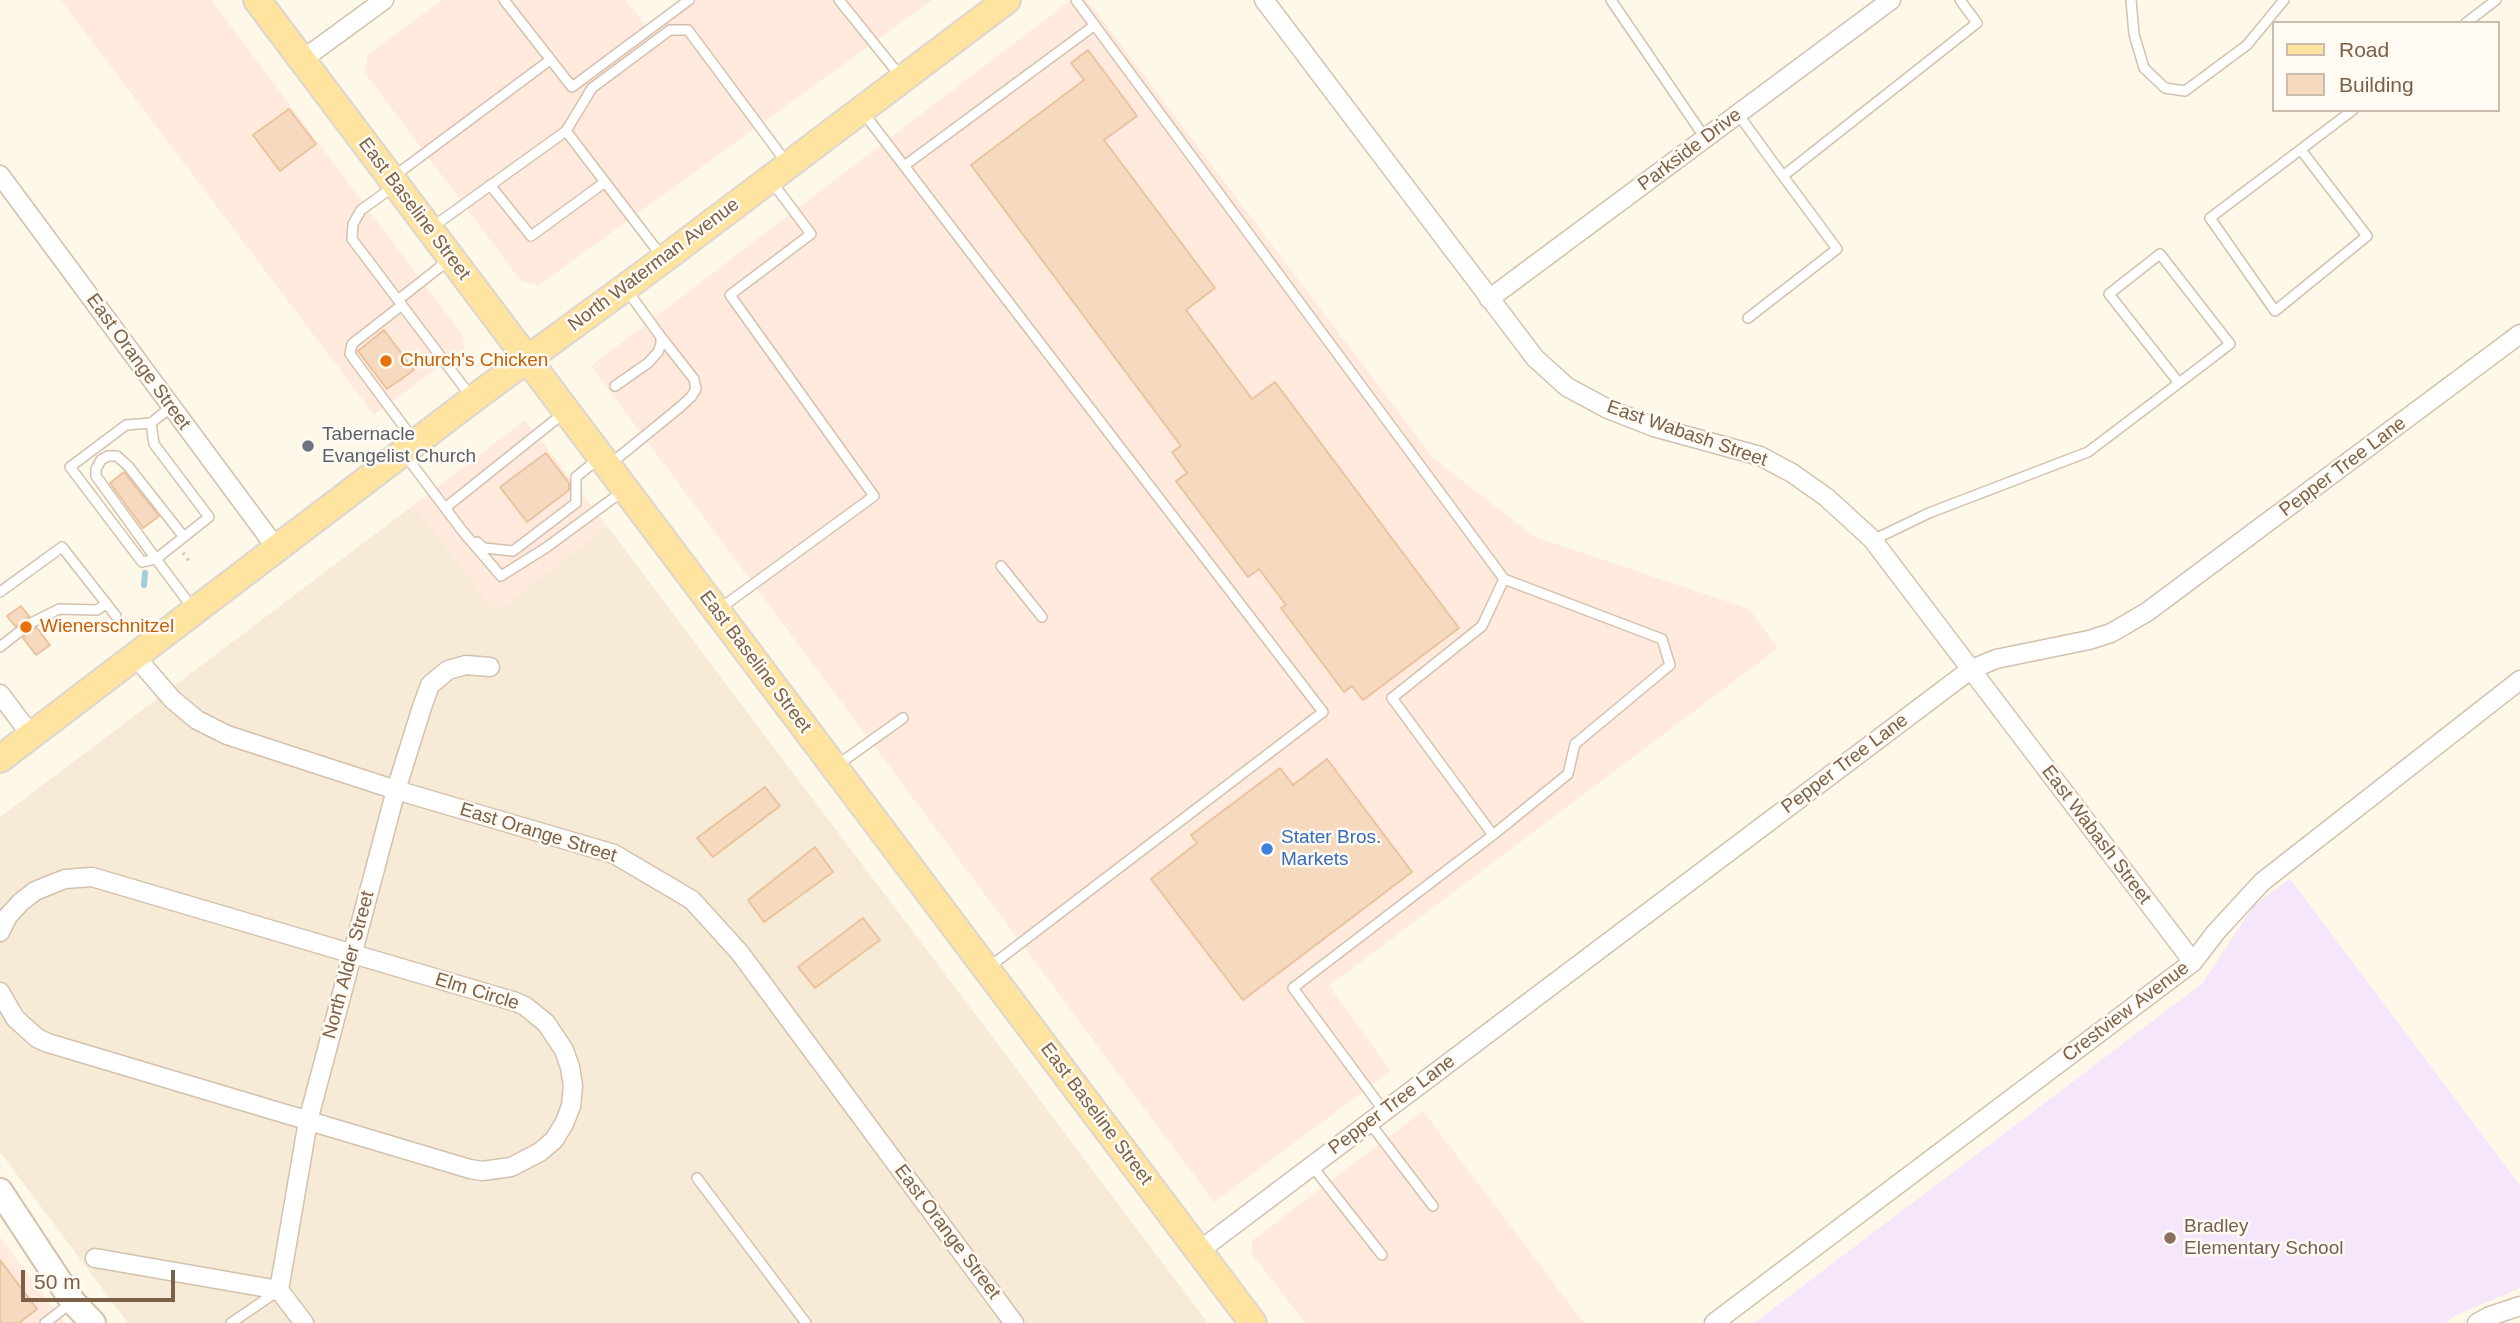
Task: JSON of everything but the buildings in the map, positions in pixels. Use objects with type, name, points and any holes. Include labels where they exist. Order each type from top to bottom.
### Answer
[{"type":"main road","name":"East Baseline Street","points":[[257,0],[1253,1323]]},
{"type":"main road","name":"North Waterman Avenue","points":[[0,759],[473,399],[664,259],[1007,0]]},
{"type":"street","points":[[302,60],[384,0]]},
{"type":"street","name":"East Wabash Street","points":[[1264,0],[1535,358],[1567,387],[1608,410],[1654,427],[1760,456],[1792,472],[1826,497],[1873,540],[2193,962]]},
{"type":"street","name":"Parkside Drive","points":[[1489,299],[1890,0]]},
{"type":"street","name":"East Orange Street","points":[[0,175],[277,549]]},
{"type":"street","name":"Pepper Tree Lane","points":[[1199,1251],[1970,670],[1996,659],[2089,640],[2147,612],[2520,334]]},
{"type":"street","name":"East Orange Street","points":[[135,656],[172,699],[197,720],[227,735],[396,790],[614,854],[692,900],[740,953],[1014,1323]]},
{"type":"street","name":"North Alder Street","points":[[279,1290],[308,1121],[396,790],[430,685],[448,670],[466,665],[490,667]]},
{"type":"street","name":"Crestview Avenue","points":[[1714,1323],[2193,962],[2262,881],[2520,680]]},
{"type":"street","points":[[0,694],[31,735]]},
{"type":"street","name":"Elm Circle","points":[[0,932],[8,916],[35,891],[65,879],[92,877],[525,1006],[546,1023],[564,1050],[573,1086],[571,1106],[554,1140],[526,1161],[495,1170],[470,1169],[48,1043],[37,1038],[15,1018],[0,992]]},
{"type":"street","points":[[0,1191],[73,1301],[93,1323]]},
{"type":"street","points":[[95,1258],[279,1290],[304,1323]]},
{"type":"street","points":[[2477,1323],[2520,1306]]},
{"type":"lane","points":[[504,0],[572,87],[689,0]]},
{"type":"lane","points":[[839,0],[902,78]]},
{"type":"lane","points":[[1076,0],[1504,579],[1662,639],[1670,665],[1575,744],[1568,774],[1293,988],[1384,1111]]},
{"type":"lane","points":[[1611,0],[1705,138]]},
{"type":"lane","points":[[1783,176],[1977,23],[1960,0]]},
{"type":"lane","points":[[2131,0],[2134,34],[2144,68],[2165,88],[2185,91],[2247,45],[2284,0]]},
{"type":"lane","points":[[2469,21],[2496,0]]},
{"type":"lane","points":[[904,166],[1094,26]]},
{"type":"lane","points":[[429,230],[566,131],[592,88],[670,30],[688,30],[778,171],[811,234],[730,295],[874,496],[717,611]]},
{"type":"lane","points":[[473,399],[352,239],[353,224],[361,210],[394,182],[550,60]]},
{"type":"lane","points":[[861,109],[1323,712],[986,969]]},
{"type":"lane","points":[[2301,150],[2367,236],[2275,311],[2210,218],[2350,112]]},
{"type":"lane","points":[[1738,114],[1838,249],[1748,318]]},
{"type":"lane","points":[[566,131],[664,259]]},
{"type":"lane","points":[[491,185],[531,236],[605,182]]},
{"type":"lane","points":[[1873,540],[1929,513],[2088,452],[2179,383],[2230,344],[2160,254],[2109,294],[2179,383]]},
{"type":"lane","points":[[451,258],[352,344],[350,354],[445,508],[501,576],[547,547],[625,489]]},
{"type":"lane","points":[[464,533],[484,548],[513,551],[576,503],[576,477],[605,462],[679,408],[696,389],[694,379],[625,288]]},
{"type":"lane","points":[[615,386],[648,363],[658,352],[661,337]]},
{"type":"lane","points":[[151,423],[154,444],[209,517],[156,559],[142,562],[70,467],[126,425],[151,423],[172,407]]},
{"type":"lane","points":[[445,508],[566,411]]},
{"type":"lane","points":[[184,537],[128,466],[117,456],[108,456],[101,460],[96,476],[195,611]]},
{"type":"lane","points":[[0,592],[62,547],[116,616]]},
{"type":"lane","points":[[1002,566],[1042,617]]},
{"type":"lane","points":[[1493,835],[1392,698],[1482,626],[1504,579]]},
{"type":"lane","points":[[33,622],[59,609],[97,610],[106,604]]},
{"type":"lane","points":[[0,647],[19,632]]},
{"type":"lane","points":[[834,767],[903,718]]},
{"type":"lane","points":[[1369,1122],[1433,1206]]},
{"type":"lane","points":[[1312,1166],[1382,1255]]},
{"type":"lane","points":[[697,1178],[806,1323]]},
{"type":"lane","points":[[231,1323],[279,1290]]},
{"type":"lane","points":[[45,1323],[73,1301]]},
{"type":"shaded area","points":[[61,0],[211,0],[463,336],[464,348],[374,415]]},
{"type":"shaded area","points":[[442,0],[626,0],[646,27],[683,0],[932,0],[539,285],[521,281],[365,73],[368,55]]},
{"type":"shaded area","points":[[1071,0],[1087,0],[1433,458],[1535,537],[1749,609],[1778,648],[1329,986],[1391,1071],[1214,1202],[591,366]]},
{"type":"shaded area","points":[[525,420],[607,526],[496,612],[414,505]]},
{"type":"shaded area","points":[[414,505],[496,612],[607,526],[1208,1323],[128,1323],[0,1152],[0,817]]},
{"type":"shaded area","points":[[2290,879],[2520,1185],[2520,1288],[2454,1316],[2445,1323],[1754,1323],[2203,983],[2254,905]]},
{"type":"shaded area","points":[[1423,1111],[1584,1323],[1305,1323],[1251,1253],[1253,1240]]},
{"type":"shaded area","points":[[0,1237],[65,1323],[0,1323]]},
{"type":"waterway","points":[[144,585],[145,573]]},
{"type":"place","name":"Church's Chicken","points":[[386,361]]},
{"type":"place","name":"Tabernacle Evangelist Church","points":[[308,446]]},
{"type":"place","name":"Wienerschnitzel","points":[[26,627]]},
{"type":"place","name":"Stater Bros. Markets","points":[[1267,849]]},
{"type":"place","name":"Bradley Elementary School","points":[[2170,1238]]}]
